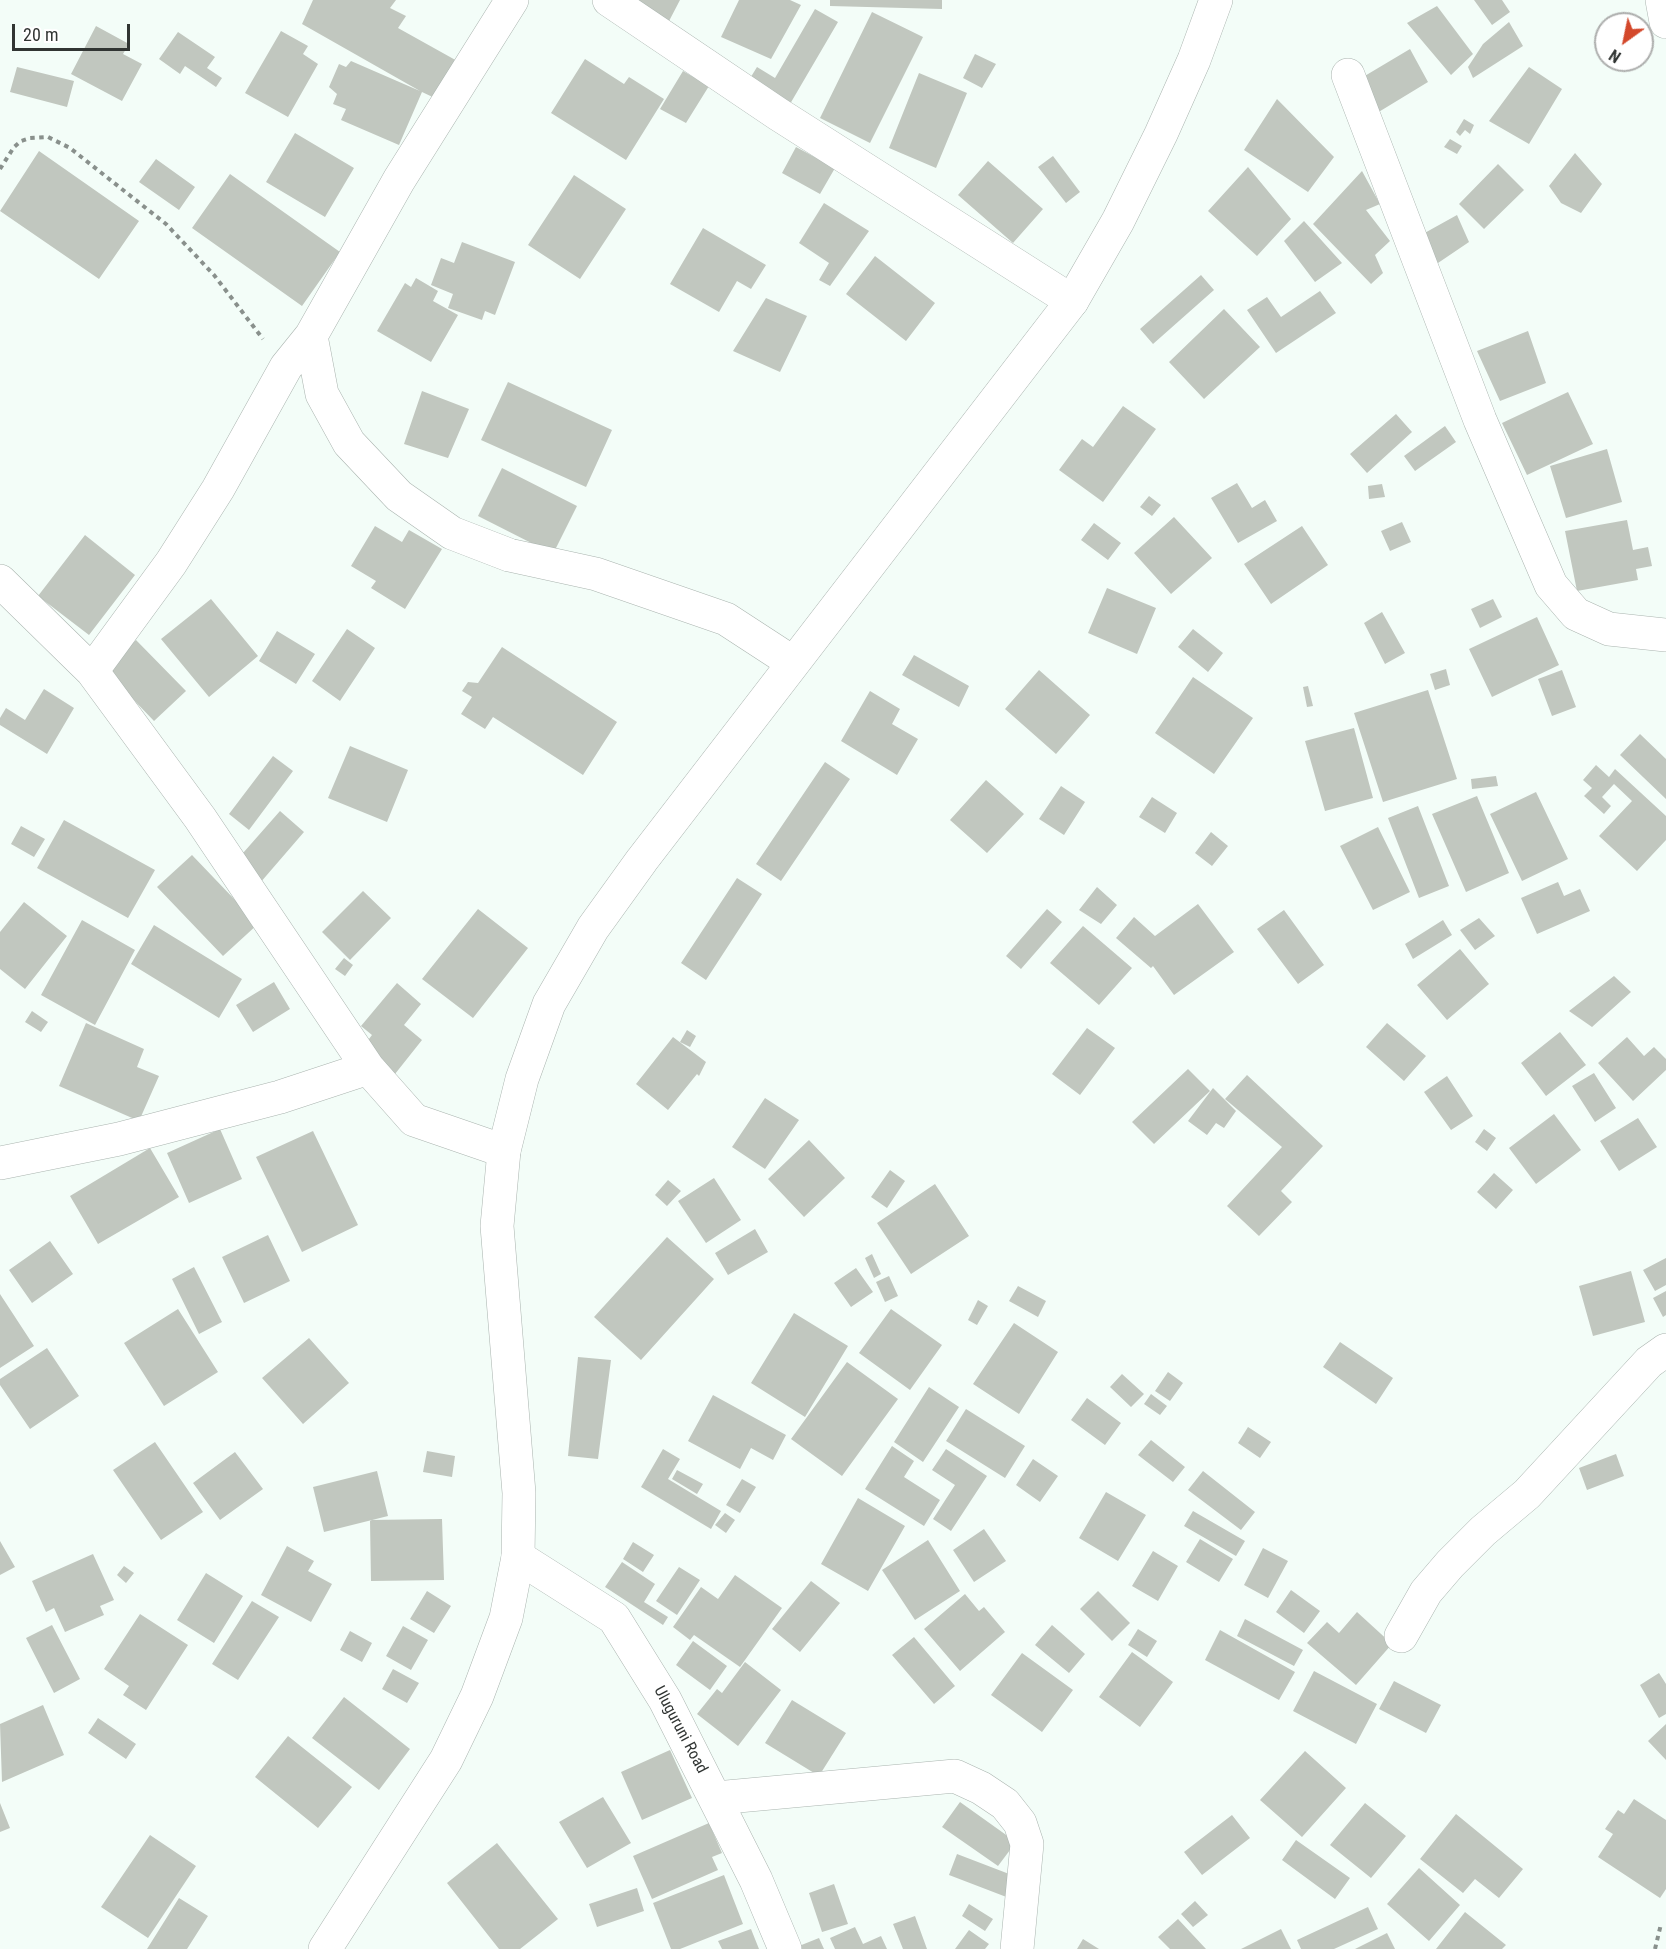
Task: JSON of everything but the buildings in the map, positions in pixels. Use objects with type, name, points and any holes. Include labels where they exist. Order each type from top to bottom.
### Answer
[{"type":"street","points":[[92,671],[171,563],[218,489],[286,367],[311,336],[399,180],[512,0]]},
{"type":"street","points":[[609,0],[778,114],[1072,302]]},
{"type":"street","points":[[325,1949],[446,1760],[477,1696],[506,1618],[518,1557],[519,1493],[497,1226],[504,1151],[522,1079],[549,1004],[593,928],[792,663],[1017,376],[1072,302],[1118,221],[1161,134],[1194,60],[1216,0]]},
{"type":"street","points":[[1662,0],[1666,22]]},
{"type":"street","points":[[1348,75],[1480,420],[1551,585],[1576,614],[1609,629],[1666,635]]},
{"type":"street","points":[[311,336],[322,394],[349,443],[399,496],[452,533],[509,555],[596,574],[726,618],[792,663]]},
{"type":"street","points":[[0,581],[92,671],[200,818],[368,1068],[414,1120],[504,1151]]},
{"type":"street","points":[[0,1163],[131,1136],[280,1097],[368,1068]]},
{"type":"street","points":[[1401,1636],[1426,1593],[1450,1564],[1483,1531],[1527,1494],[1649,1362],[1666,1350]]},
{"type":"street","name":"Uluguruni Road","points":[[518,1557],[614,1618],[665,1700],[716,1798],[756,1880],[785,1949]]},
{"type":"street","points":[[716,1798],[955,1776],[981,1788],[1005,1804],[1020,1823],[1027,1844],[1017,1949]]},
{"type":"path","points":[[0,169],[14,147],[30,138],[48,137],[70,148],[166,224],[214,275],[286,367]]},
{"type":"path","points":[[1655,1949],[1661,1924]]}]
